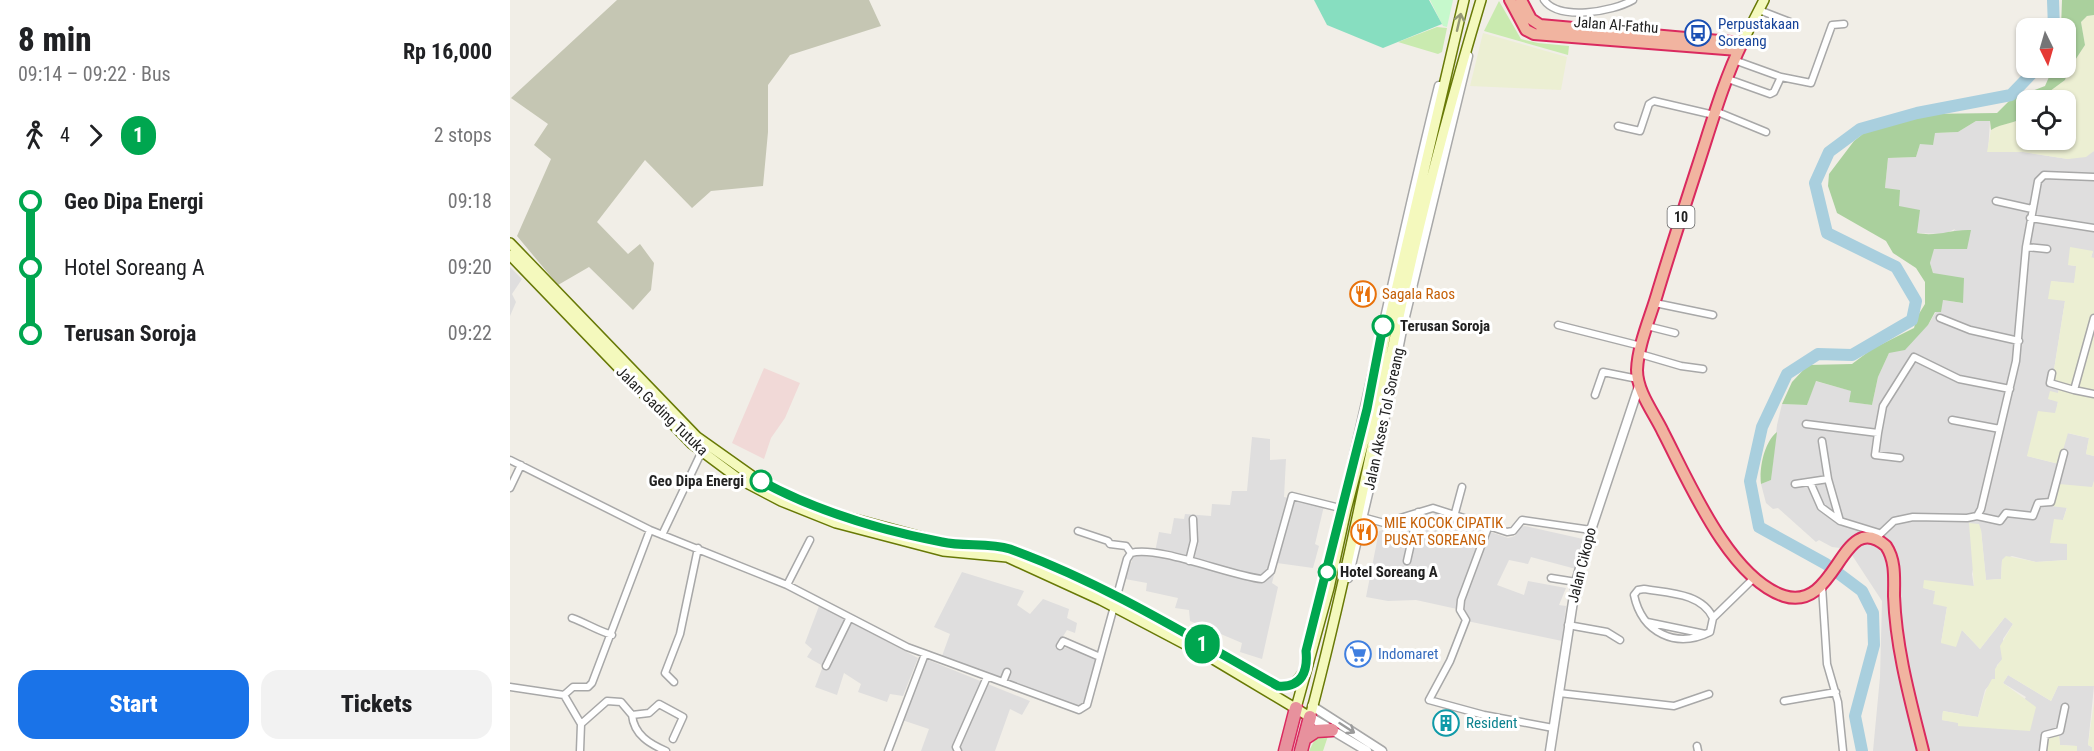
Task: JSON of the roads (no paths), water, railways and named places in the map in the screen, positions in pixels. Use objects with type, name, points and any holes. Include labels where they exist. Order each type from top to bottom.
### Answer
[{"type":"highway","name":"Jalan Al-Fathu","points":[[1510,0],[1526,30],[1534,34],[1638,37]]},
{"type":"highway","name":"Jalan Al-Fathu","points":[[1521,0],[1531,20],[1540,25],[1738,51]]},
{"type":"highway","name":"10","points":[[1638,382],[1641,350],[1647,326],[1715,113],[1738,51]]},
{"type":"highway","points":[[1638,382],[1707,517],[1754,578],[1774,591],[1795,598],[1808,597],[1823,584],[1844,553],[1862,538],[1877,536],[1886,546],[1892,558],[1901,658],[1926,750]]},
{"type":"highway","points":[[1285,751],[1297,703]]},
{"type":"highway","points":[[1302,745],[1311,712]]},
{"type":"highway","points":[[1302,745],[1316,731],[1332,730]]},
{"type":"main road","name":"Jalan Akses Tol Soreang","points":[[1311,712],[1377,447],[1407,263],[1464,0]]},
{"type":"main road","name":"Jalan Akses Tol Soreang","points":[[1297,703],[1407,263],[1461,61],[1468,47],[1476,15],[1483,0]]},
{"type":"main road","points":[[1738,51],[1764,0]]},
{"type":"main road","name":"Jalan Gading Tutuka","points":[[510,243],[584,327],[702,452],[747,483],[782,501],[836,523],[938,550],[1002,556],[1113,607],[1311,712]]},
{"type":"main road","name":"Jalan Gading Tutuka","points":[[510,255],[697,437],[743,471],[785,494],[839,515],[936,541],[1010,549],[1116,597],[1278,686],[1290,686],[1297,683],[1308,666]]},
{"type":"street","points":[[1544,0],[1551,7],[1589,14],[1621,7],[1632,0]]},
{"type":"street","points":[[1759,10],[1790,22]]},
{"type":"street","points":[[1738,51],[1780,77],[1811,83],[1832,25],[1844,24]]},
{"type":"street","name":"Jalan Akses Tol Soreang","points":[[1308,666],[1306,651],[1327,572],[1340,508],[1369,410],[1381,333],[1421,158],[1448,54],[1454,44]]},
{"type":"street","name":"Jalan Akses Tol Soreang","points":[[1318,683],[1327,669],[1403,325],[1468,61],[1468,47]]},
{"type":"street","points":[[1728,79],[1770,94],[1774,92],[1780,77]]},
{"type":"street","points":[[1618,126],[1640,131],[1649,104],[1654,101],[1715,113],[1766,132]]},
{"type":"street","points":[[1977,516],[2010,389],[2019,341],[2030,218],[2041,177],[2094,177]]},
{"type":"street","points":[[1996,201],[2032,209]]},
{"type":"street","points":[[2030,218],[2094,228]]},
{"type":"street","points":[[2026,247],[2047,249]]},
{"type":"street","points":[[1655,303],[1713,315]]},
{"type":"street","points":[[1940,318],[1970,330],[2019,341]]},
{"type":"street","points":[[2074,390],[2094,318]]},
{"type":"street","points":[[1558,325],[1605,335],[1681,366],[1703,369]]},
{"type":"street","points":[[1647,326],[1675,333]]},
{"type":"street","points":[[1900,458],[1875,454],[1883,406],[1914,357],[1959,379],[2010,389]]},
{"type":"street","points":[[1595,395],[1603,372],[1638,382]]},
{"type":"street","points":[[2052,373],[2050,383],[2094,394]]},
{"type":"street","name":"Jalan Cikopo","points":[[1550,751],[1576,582],[1638,382]]},
{"type":"street","points":[[1952,420],[2000,429]]},
{"type":"street","points":[[1806,424],[1878,433]]},
{"type":"street","points":[[1822,441],[1828,479],[1840,521]]},
{"type":"street","points":[[662,535],[702,452]]},
{"type":"street","points":[[1810,482],[1821,507],[1840,521],[1877,536],[1902,519],[1977,516],[2000,521],[2006,513],[2033,516],[2038,503],[2051,501],[2064,453]]},
{"type":"street","points":[[510,460],[650,530],[787,585],[849,619],[925,654],[1035,696],[1083,710],[1088,705],[1113,607],[1131,553],[1128,547],[1110,544],[1108,541],[1078,531]]},
{"type":"street","points":[[510,488],[520,465]]},
{"type":"street","points":[[1795,483],[1828,479]]},
{"type":"street","points":[[1455,513],[1462,488]]},
{"type":"street","points":[[1131,553],[1140,552],[1189,561],[1262,579],[1270,571],[1292,496],[1340,508]]},
{"type":"street","points":[[1362,517],[1381,524],[1433,508],[1510,532],[1520,521],[1526,520],[1591,530]]},
{"type":"street","points":[[1407,561],[1418,512]]},
{"type":"street","points":[[1189,561],[1194,541],[1193,519]]},
{"type":"street","points":[[1489,525],[1461,600],[1460,610],[1466,620],[1450,661],[1429,700],[1553,728]]},
{"type":"street","points":[[510,687],[564,694],[573,687],[590,686],[612,635],[650,530]]},
{"type":"street","points":[[787,585],[810,540]]},
{"type":"street","points":[[674,682],[665,673],[680,634],[698,548]]},
{"type":"street","points":[[1551,578],[1576,582]]},
{"type":"street","points":[[1713,618],[1709,609],[1698,601],[1682,595],[1638,590],[1634,595],[1636,605],[1646,621],[1662,637],[1685,640],[1710,632],[1713,618],[1754,578]]},
{"type":"street","points":[[1823,584],[1827,663],[1836,692],[1843,751]]},
{"type":"street","points":[[572,618],[584,623],[588,628],[612,635]]},
{"type":"street","points":[[826,666],[849,619]]},
{"type":"street","points":[[1646,621],[1706,634]]},
{"type":"street","points":[[1568,625],[1607,632],[1620,640]]},
{"type":"street","points":[[1060,646],[1064,642],[1100,657]]},
{"type":"street","points":[[888,751],[925,654]]},
{"type":"street","points":[[1003,682],[1007,672]]},
{"type":"street","points":[[958,751],[956,747],[987,677]]},
{"type":"street","points":[[1784,701],[1836,692]]},
{"type":"street","points":[[1559,693],[1674,706],[1709,694]]},
{"type":"street","points":[[564,694],[581,724],[580,751]]},
{"type":"street","points":[[581,724],[607,701],[621,702],[632,715],[633,724],[644,738],[666,751]]},
{"type":"street","points":[[632,715],[650,713],[659,704],[682,715],[684,718],[672,739]]},
{"type":"street","points":[[2043,751],[2045,735],[2061,731],[2065,707]]},
{"type":"street","name":"Jalan Gading Tutuka","points":[[1311,712],[1332,730],[1367,751]]},
{"type":"street","name":"Jalan Gading Tutuka","points":[[1311,712],[1382,751]]},
{"type":"waterway","points":[[2053,0],[2054,18]]},
{"type":"waterway","points":[[1862,751],[1855,716],[1874,645],[1873,613],[1862,591],[1826,564],[1759,527],[1750,481],[1762,427],[1787,374],[1818,354],[1852,355],[1912,320],[1916,301],[1896,267],[1827,233],[1815,183],[1829,152],[1860,129],[1917,113],[2011,95],[2027,78]]},
{"type":"place","name":"Perpustakaan Soreang","points":[[1698,33]]},
{"type":"place","name":"Sagala Raos","points":[[1363,294]]},
{"type":"place","name":"Terusan Soroja","points":[[1383,326]]},
{"type":"place","name":"Geo Dipa Energi","points":[[761,481]]},
{"type":"place","name":"MIE KOCOK CIPATIK PUSAT SOREANG","points":[[1364,532]]},
{"type":"place","name":"Hotel Soreang A","points":[[1327,572]]},
{"type":"place","name":"Indomaret","points":[[1358,654]]},
{"type":"place","name":"Resident","points":[[1446,723]]}]
